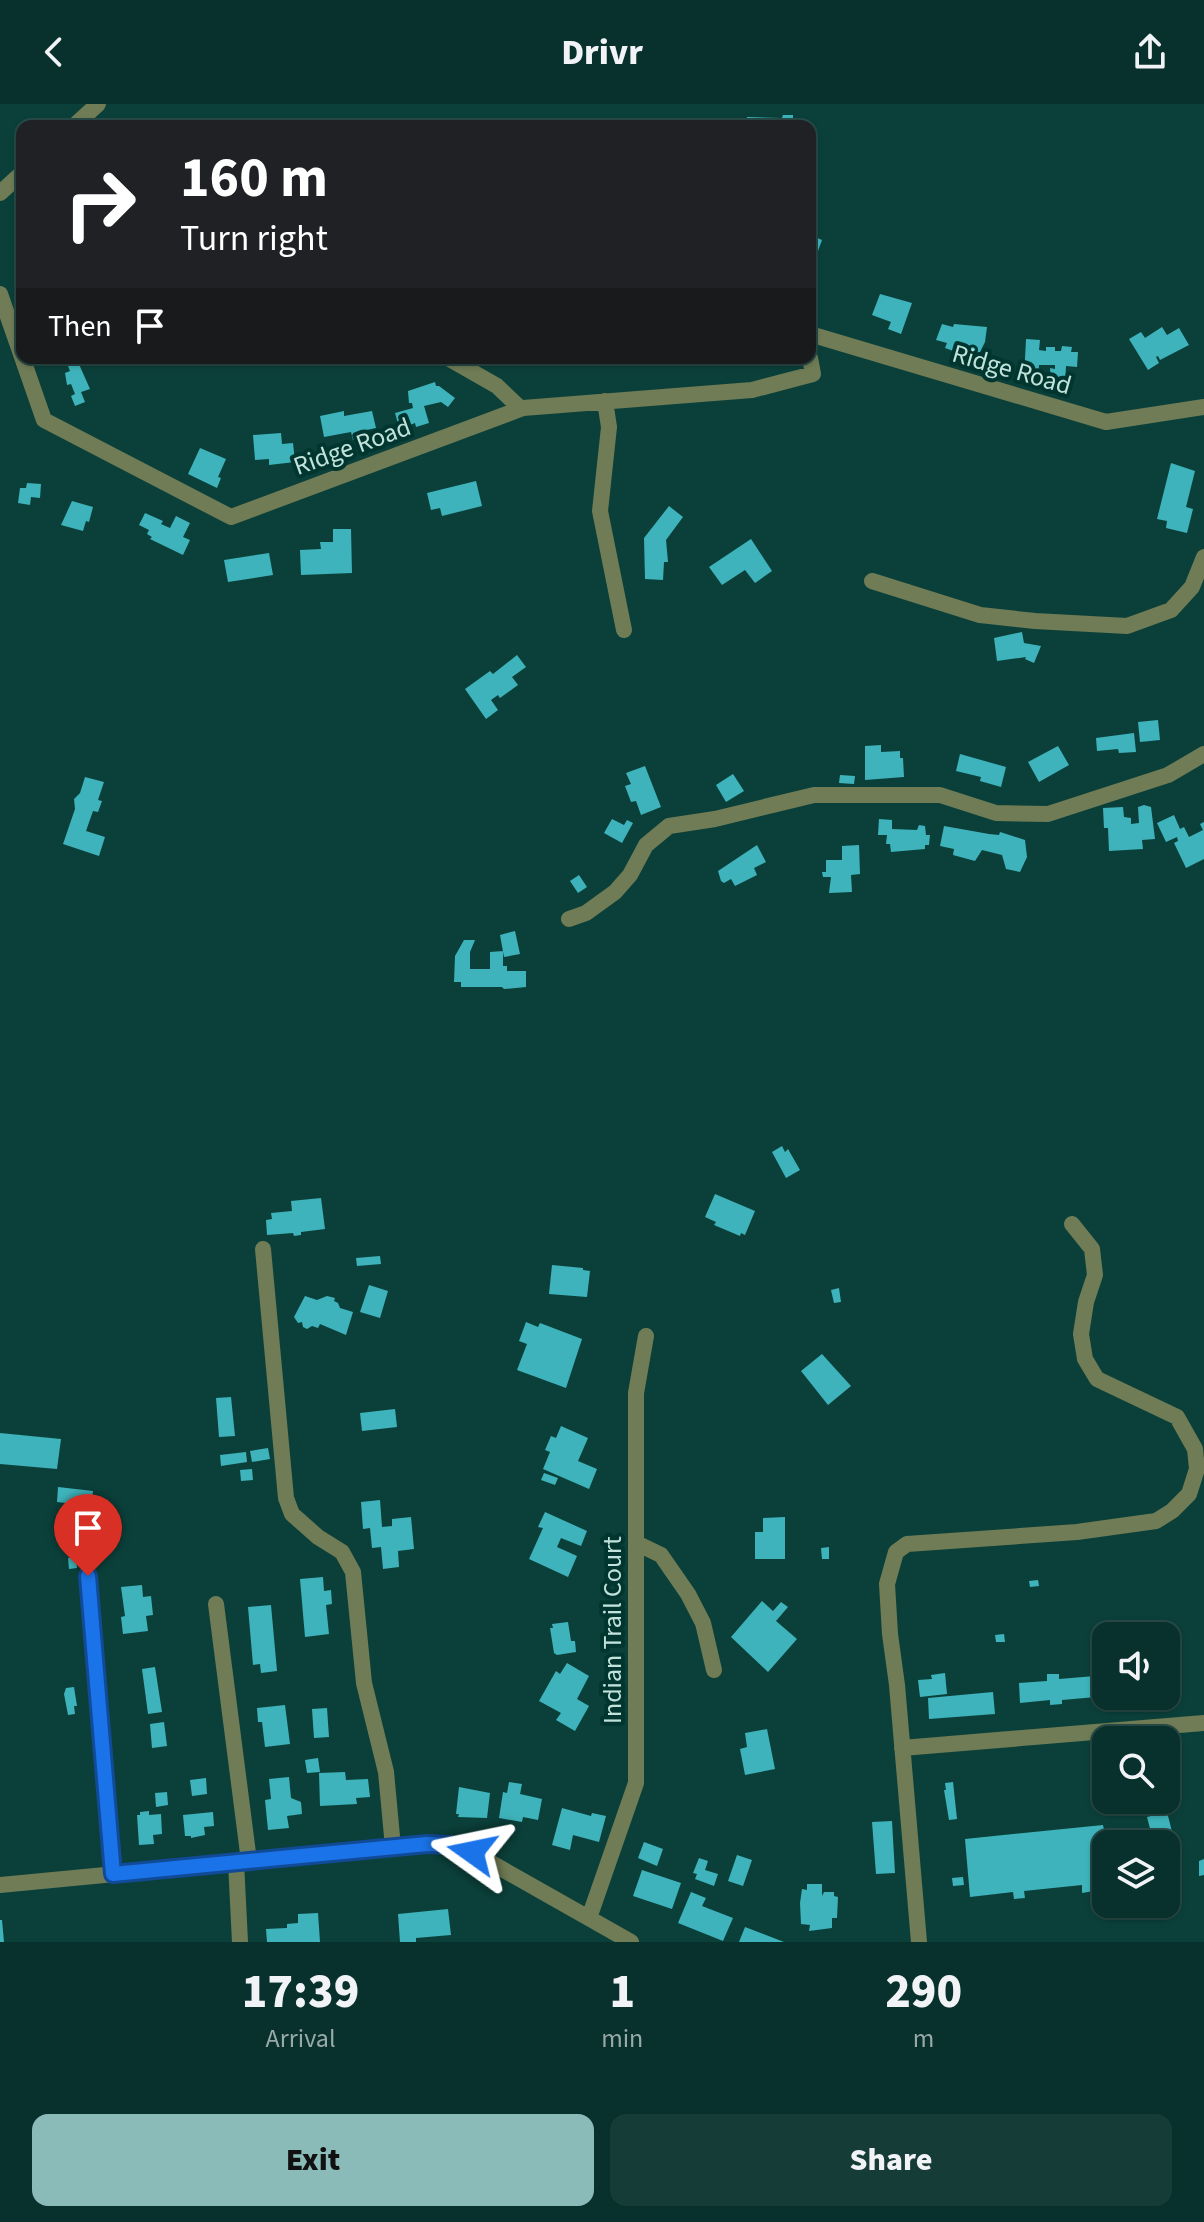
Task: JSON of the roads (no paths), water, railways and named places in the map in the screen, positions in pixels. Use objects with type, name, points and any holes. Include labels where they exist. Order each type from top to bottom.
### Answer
[{"type":"street","points":[[81,120],[98,104]]},
{"type":"street","points":[[0,193],[16,178]]},
{"type":"street","name":"Ridge Road","points":[[0,294],[16,340]]},
{"type":"street","name":"Ridge Road","points":[[816,336],[1106,422],[1204,407]]},
{"type":"street","name":"Ridge Road","points":[[24,364],[44,420],[231,517],[521,409],[752,390],[813,374],[811,364]]},
{"type":"street","points":[[458,364],[497,386],[521,409]]},
{"type":"street","points":[[605,401],[609,427],[600,511],[624,630]]},
{"type":"street","points":[[872,581],[980,615],[1127,626],[1171,610],[1192,587],[1204,557]]},
{"type":"street","points":[[569,919],[586,913],[615,892],[630,875],[646,845],[669,826],[715,819],[814,795],[940,795],[996,813],[1048,814],[1168,775],[1204,754]]},
{"type":"street","points":[[919,1942],[887,1584],[896,1552],[907,1544],[1062,1533],[1156,1521],[1189,1494],[1197,1469],[1195,1449],[1177,1417],[1097,1379],[1085,1359],[1081,1334],[1086,1302],[1095,1275],[1092,1249],[1072,1224]]},
{"type":"street","points":[[263,1249],[286,1498],[292,1514],[318,1537],[342,1552],[353,1572],[364,1683],[386,1772],[393,1847]]},
{"type":"street","name":"Indian Trail Court","points":[[589,1918],[636,1783],[636,1393],[646,1336]]},
{"type":"street","points":[[636,1543],[661,1555],[688,1594],[703,1623],[714,1670]]},
{"type":"street","points":[[88,1576],[113,1874]]},
{"type":"street","points":[[216,1604],[242,1861],[240,1942]]},
{"type":"street","points":[[902,1748],[1204,1723]]},
{"type":"street","points":[[0,1885],[393,1847],[450,1845],[472,1852],[631,1942]]}]
